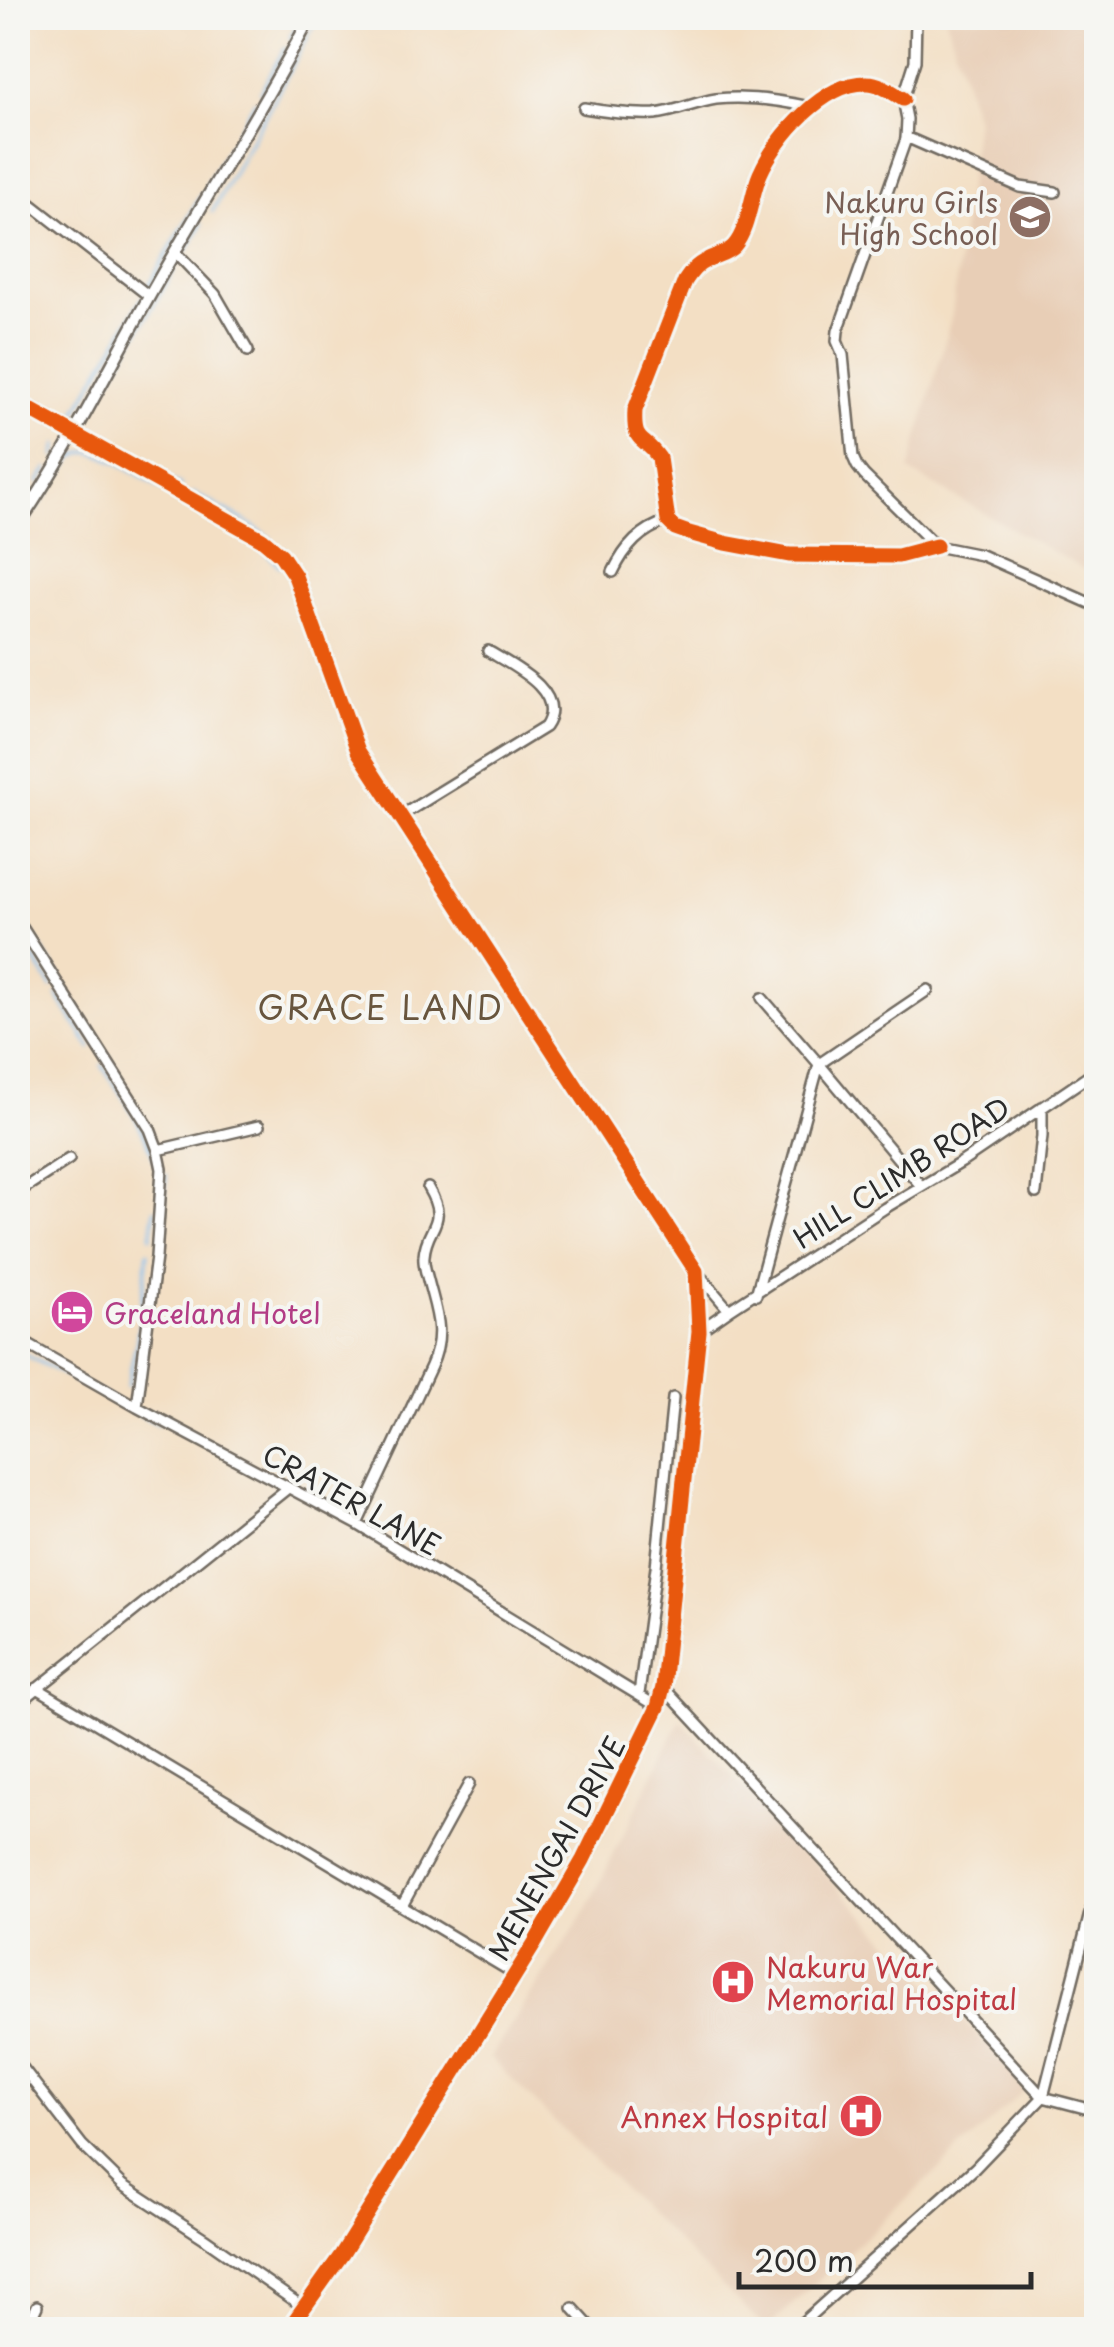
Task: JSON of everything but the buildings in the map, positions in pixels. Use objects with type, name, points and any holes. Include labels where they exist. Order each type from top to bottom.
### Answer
[{"type":"street","points":[[18,525],[76,434],[149,296],[310,18]]},
{"type":"street","points":[[916,18],[915,61],[903,99],[906,137],[837,341],[843,354],[856,466],[936,546]]},
{"type":"street","points":[[903,99],[867,82],[837,91],[810,107],[760,173],[733,248],[695,267],[685,282],[635,410],[634,432],[658,458],[668,522],[674,528],[724,543],[789,555],[898,556],[936,546],[981,555],[1096,606]]},
{"type":"street","points":[[584,108],[656,114],[693,103],[731,98],[774,99],[810,107]]},
{"type":"street","points":[[906,137],[1020,187],[1055,192]]},
{"type":"street","points":[[18,194],[149,296]]},
{"type":"street","points":[[174,252],[215,294],[248,350]]},
{"type":"street","points":[[18,404],[262,539],[282,555],[295,576],[358,750],[696,1271],[729,1310]]},
{"type":"street","points":[[613,572],[629,544],[655,525],[668,522]]},
{"type":"street","points":[[402,815],[549,721],[549,706],[532,677],[488,652]]},
{"type":"street","points":[[18,921],[150,1129],[158,1150],[162,1169],[156,1257],[137,1407]]},
{"type":"street","points":[[756,1295],[819,1064],[928,990]]},
{"type":"street","points":[[762,998],[922,1186]]},
{"type":"street","name":"HILL CLIMB ROAD","points":[[699,1330],[962,1162],[1096,1070]]},
{"type":"street","points":[[1036,1194],[1042,1107]]},
{"type":"street","points":[[158,1150],[259,1126]]},
{"type":"street","points":[[18,1192],[69,1159]]},
{"type":"street","points":[[357,1524],[432,1366],[440,1340],[440,1325],[423,1261],[438,1209],[428,1188]]},
{"type":"street","name":"MENENGAI DRIVE","points":[[288,2330],[342,2254],[536,1942],[583,1860],[658,1707],[664,1687],[699,1330],[696,1271]]},
{"type":"street","name":"CRATER LANE","points":[[18,1339],[357,1524],[658,1707]]},
{"type":"street","points":[[639,1694],[672,1398]]},
{"type":"street","points":[[18,1704],[288,1488]]},
{"type":"street","points":[[664,1687],[1043,2097],[1096,2111]]},
{"type":"street","points":[[37,1688],[515,1974]]},
{"type":"street","points":[[402,1906],[469,1784]]},
{"type":"street","points":[[794,2330],[974,2168],[1043,2097],[1096,1890]]},
{"type":"street","points":[[18,2062],[103,2168],[303,2307]]},
{"type":"street","points":[[26,2330],[37,2306]]},
{"type":"street","points":[[572,2308],[594,2330]]},
{"type":"shaded area","name":"Nakuru Girls High School","points":[[946,18],[1096,18],[1096,576],[909,471],[952,315],[976,119]]},
{"type":"shaded area","name":"Nakuru War Memorial Hospital","points":[[680,1720],[1027,2088],[766,2329],[490,2058],[588,1907]]},
{"type":"waterway","points":[[290,38],[302,18]]},
{"type":"waterway","points":[[212,212],[318,18]]},
{"type":"waterway","points":[[260,92],[285,48]]},
{"type":"waterway","points":[[236,134],[255,101]]},
{"type":"waterway","points":[[207,184],[230,144]]},
{"type":"waterway","points":[[148,287],[202,194]]},
{"type":"waterway","points":[[186,251],[202,224]]},
{"type":"waterway","points":[[110,379],[174,270]]},
{"type":"waterway","points":[[66,417],[75,414],[142,298]]},
{"type":"waterway","points":[[18,392],[48,413]]},
{"type":"waterway","points":[[97,440],[125,455]]},
{"type":"waterway","points":[[55,457],[58,444]]},
{"type":"waterway","points":[[35,510],[73,458],[86,452],[120,464],[179,499]]},
{"type":"waterway","points":[[131,459],[181,486]]},
{"type":"waterway","points":[[38,483],[48,468]]},
{"type":"waterway","points":[[28,497],[32,491]]},
{"type":"waterway","points":[[193,493],[271,539]]},
{"type":"waterway","points":[[183,501],[257,543],[280,566]]},
{"type":"waterway","points":[[18,512],[24,503]]},
{"type":"waterway","points":[[18,536],[30,517]]},
{"type":"waterway","points":[[18,912],[25,924]]},
{"type":"waterway","points":[[30,932],[60,978]]},
{"type":"waterway","points":[[19,935],[52,987]]},
{"type":"waterway","points":[[57,995],[91,1048]]},
{"type":"waterway","points":[[102,1065],[140,1126],[157,1166]]},
{"type":"waterway","points":[[164,1201],[166,1174]]},
{"type":"waterway","points":[[151,1237],[155,1209]]},
{"type":"waterway","points":[[127,1387],[148,1252]]},
{"type":"waterway","points":[[18,1348],[158,1424]]},
{"type":"cycle path","points":[[903,99],[877,85],[852,85],[819,101],[790,128],[760,174],[739,239],[728,251],[700,264],[685,281],[635,410],[635,421],[637,435],[659,458],[668,521],[675,528],[725,543],[789,555],[898,556],[936,546]]},
{"type":"cycle path","points":[[18,403],[262,539],[281,555],[295,576],[358,751],[696,1271],[699,1331],[658,1707],[583,1860],[536,1941],[342,2254],[288,2330]]},
{"type":"place","name":"Nakuru Girls High School","points":[[1030,217]]},
{"type":"place","name":"Graceland Hotel","points":[[72,1312]]},
{"type":"place","name":"Nakuru War Memorial Hospital","points":[[733,1982]]},
{"type":"place","name":"Annex Hospital","points":[[861,2116]]},
{"type":"district","name":"GRACE LAND","points":[[381,1007]]}]
